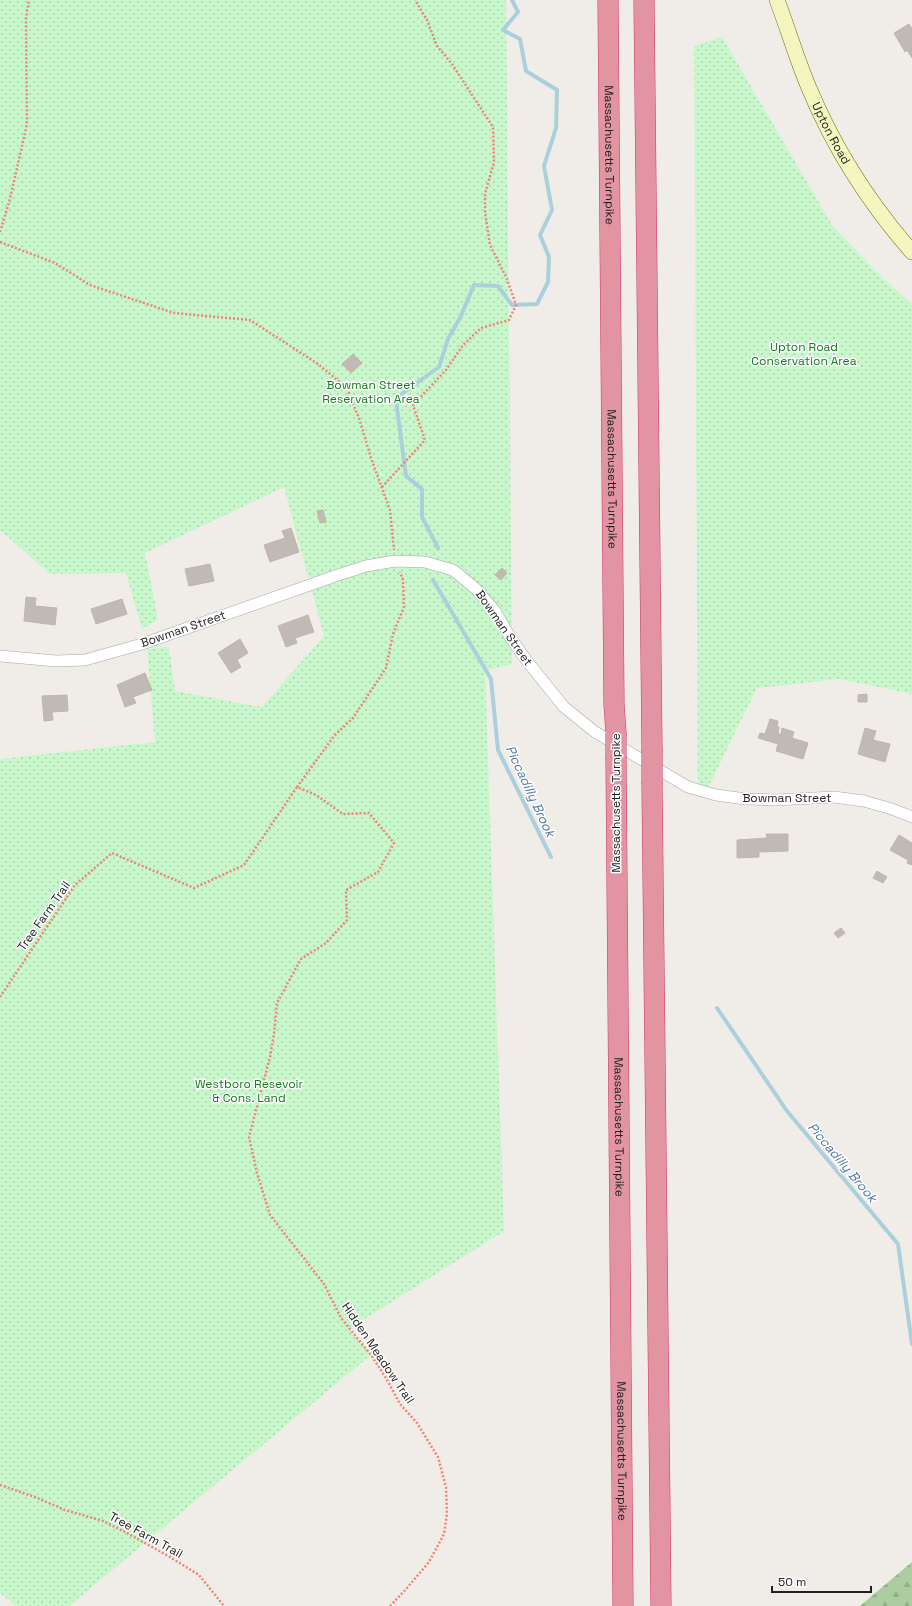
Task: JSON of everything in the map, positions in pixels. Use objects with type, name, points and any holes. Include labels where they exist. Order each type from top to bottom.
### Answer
[{"type":"highway","name":"Massachusetts Turnpike","points":[[608,0],[623,1606]]},
{"type":"highway","points":[[644,0],[661,1606]]},
{"type":"main road","name":"Upton Road","points":[[777,0],[809,88],[835,141],[866,192],[912,252]]},
{"type":"street","name":"Bowman Street","points":[[0,656],[56,661],[85,660],[142,644],[338,574],[366,566],[395,561],[425,562],[453,570],[476,589],[495,611],[510,637],[527,661],[564,707],[595,732],[688,787],[716,795],[746,799],[775,800],[834,797],[864,801],[892,809],[912,817]]},
{"type":"path","points":[[0,232],[10,199],[27,124],[25,95],[26,18],[29,0]]},
{"type":"path","points":[[381,488],[424,440],[413,405],[446,370],[463,346],[481,328],[509,320],[516,305],[507,279],[490,244],[485,212],[485,194],[494,162],[493,127],[452,64],[437,46],[426,20],[415,0]]},
{"type":"path","points":[[0,242],[55,263],[90,285],[174,313],[250,320],[318,364],[347,388],[360,421],[381,488],[390,510],[395,561],[403,580],[404,607],[393,634],[386,668],[353,718],[334,736],[297,787]]},
{"type":"path","name":"Tree Farm Trail","points":[[0,997],[75,885],[112,852],[194,888],[244,864],[297,787]]},
{"type":"path","name":"Hidden Meadow Trail","points":[[297,787],[316,795],[343,814],[369,813],[394,843],[378,872],[346,890],[347,920],[326,943],[301,959],[277,1003],[270,1057],[249,1137],[257,1173],[270,1216],[324,1284],[341,1318],[371,1355],[400,1404],[417,1423],[438,1457],[446,1487],[447,1514],[444,1534],[429,1562],[408,1588],[390,1606]]},
{"type":"path","name":"Tree Farm Trail","points":[[0,1485],[35,1497],[65,1510],[103,1521],[145,1543],[199,1576],[224,1606]]},
{"type":"green space","name":"Westboro Resevoir & Cons. Land","points":[[0,0],[506,0],[512,664],[485,671],[504,1231],[349,1329],[371,1355],[69,1606],[16,1606],[0,1593],[0,759],[155,742],[147,649],[169,647],[175,691],[262,707],[324,636],[284,487],[145,553],[158,619],[142,629],[126,573],[50,574],[0,530]]},
{"type":"green space","name":"Upton Road Conservation Area","points":[[722,37],[832,225],[880,276],[912,304],[912,694],[839,679],[757,688],[707,790],[698,790],[694,46]]},
{"type":"green space","points":[[912,1562],[912,1606],[860,1606]]},
{"type":"building","points":[[909,24],[912,29],[912,58],[907,50],[905,52],[894,33]]},
{"type":"building","points":[[353,354],[362,363],[351,373],[342,364]]},
{"type":"building","points":[[323,510],[326,522],[320,523],[317,511]]},
{"type":"building","points":[[291,528],[299,552],[270,562],[264,545],[285,538],[282,531]]},
{"type":"building","points":[[210,564],[214,581],[189,586],[185,569]]},
{"type":"building","points":[[502,568],[507,573],[501,580],[495,575]]},
{"type":"building","points":[[26,597],[36,598],[35,606],[57,608],[55,625],[24,621]]},
{"type":"building","points":[[122,599],[127,614],[96,624],[91,609]]},
{"type":"building","points":[[308,615],[314,632],[295,638],[297,643],[286,647],[278,626]]},
{"type":"building","points":[[240,639],[248,653],[237,660],[241,667],[231,673],[218,653]]},
{"type":"building","points":[[145,673],[152,690],[133,697],[136,703],[125,707],[117,685]]},
{"type":"building","points":[[867,694],[867,702],[858,702],[858,695]]},
{"type":"building","points":[[67,695],[68,711],[52,712],[53,720],[44,721],[42,696]]},
{"type":"building","points":[[770,719],[778,721],[778,734],[781,734],[782,728],[794,732],[792,738],[808,743],[803,759],[776,751],[778,744],[758,738],[760,733],[765,734]]},
{"type":"building","points":[[865,728],[876,731],[873,740],[890,744],[885,762],[858,754]]},
{"type":"building","points":[[766,834],[788,834],[788,851],[759,852],[759,857],[737,858],[737,840],[767,838]]},
{"type":"building","points":[[899,835],[912,843],[912,865],[907,863],[908,860],[890,850]]},
{"type":"building","points":[[877,871],[887,877],[883,883],[873,878]]},
{"type":"building","points":[[841,928],[845,933],[838,938],[834,933]]},
{"type":"waterway","name":"Piccadilly Brook","points":[[438,548],[422,517],[422,489],[406,476],[396,401],[403,393],[439,367],[448,339],[460,318],[474,285],[498,286],[512,305],[537,304],[548,282],[549,257],[540,235],[552,210],[544,166],[556,128],[557,90],[526,71],[520,39],[503,30],[518,12],[512,0]]},
{"type":"waterway","name":"Piccadilly Brook","points":[[433,580],[491,679],[498,750],[551,857]]},
{"type":"waterway","name":"Piccadilly Brook","points":[[717,1008],[787,1111],[898,1244],[912,1344]]},
{"type":"park label","name":"Bowman Street Reservation Area","points":[[371,392]]}]
